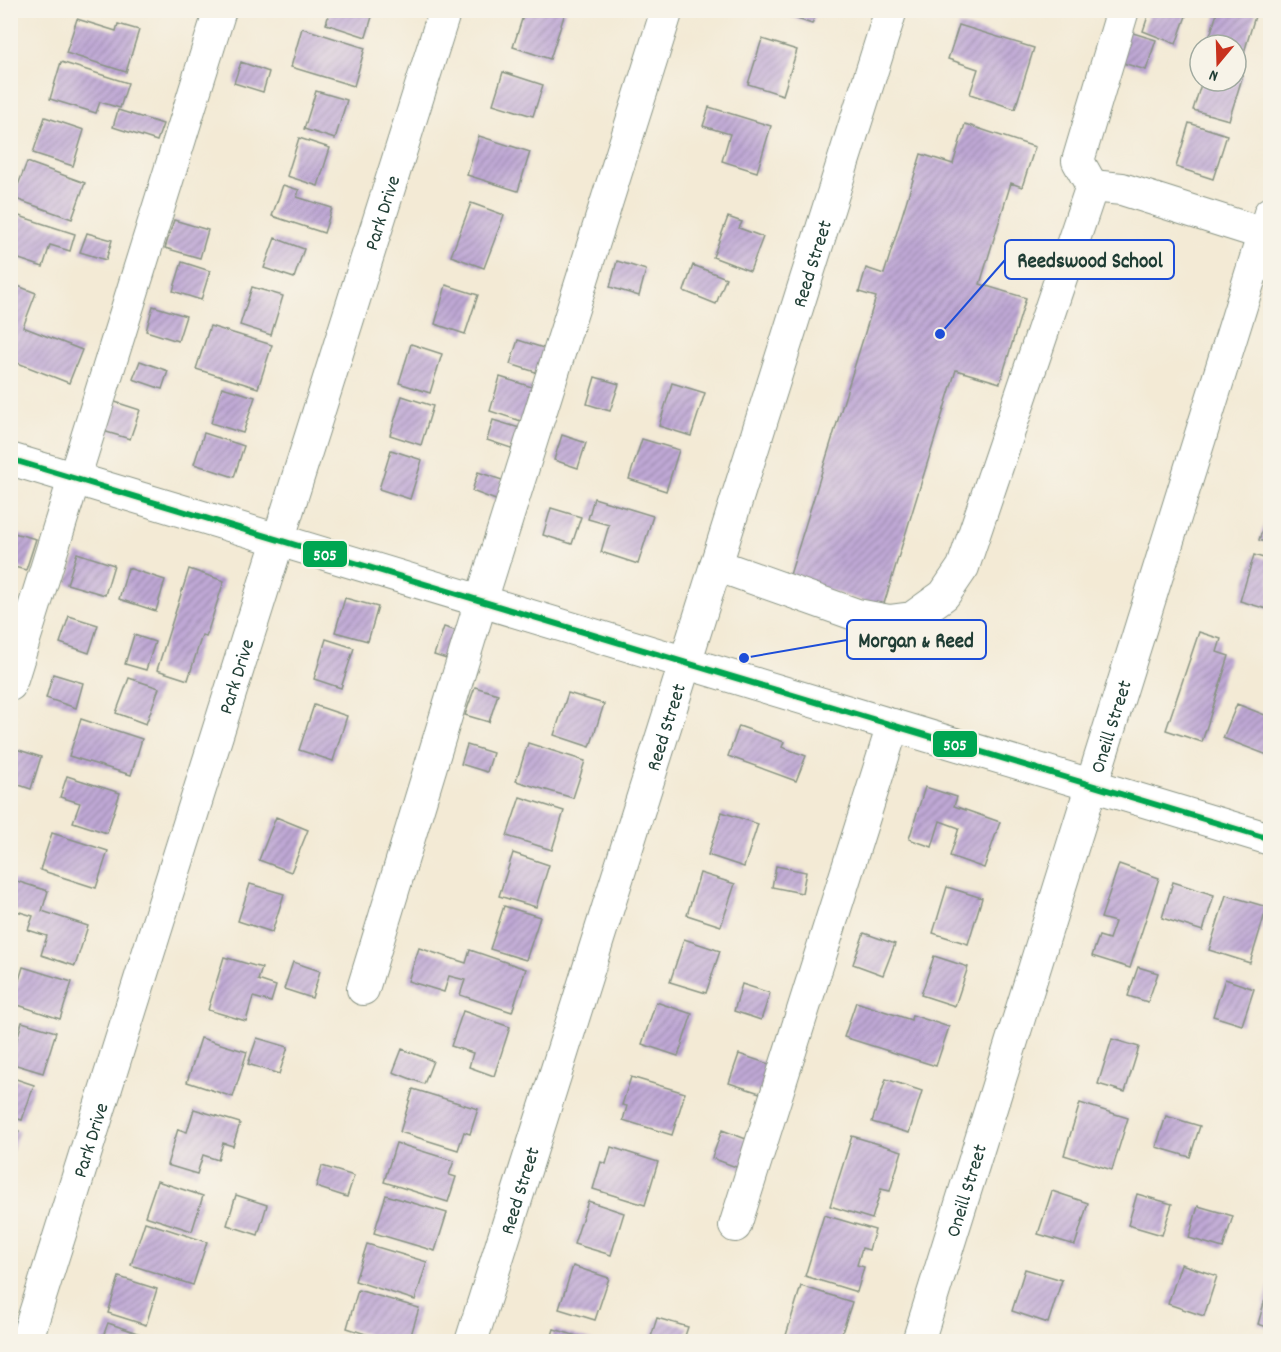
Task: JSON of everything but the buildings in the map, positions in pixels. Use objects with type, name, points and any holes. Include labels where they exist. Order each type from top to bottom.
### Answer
[{"type":"street","points":[[10,685],[220,10]]},
{"type":"street","name":"Park Drive","points":[[26,1341],[445,10]]},
{"type":"street","points":[[363,989],[481,601],[667,10]]},
{"type":"street","name":"Reed Street","points":[[471,1341],[891,10]]},
{"type":"street","points":[[716,565],[857,615],[889,621],[912,618],[944,595],[963,567],[1092,186],[1078,160],[1123,10]]},
{"type":"street","points":[[1092,186],[1122,189],[1267,224]]},
{"type":"street","name":"Oneill Street","points":[[918,1341],[1267,224]]},
{"type":"street","points":[[10,459],[1270,839]]},
{"type":"street","points":[[735,1226],[893,725]]},
{"type":"transit line","name":"505","points":[[10,459],[1270,839]]},
{"type":"place","name":"Reedswood School","points":[[940,334]]},
{"type":"place","name":"Morgan & Reed","points":[[744,658]]}]
